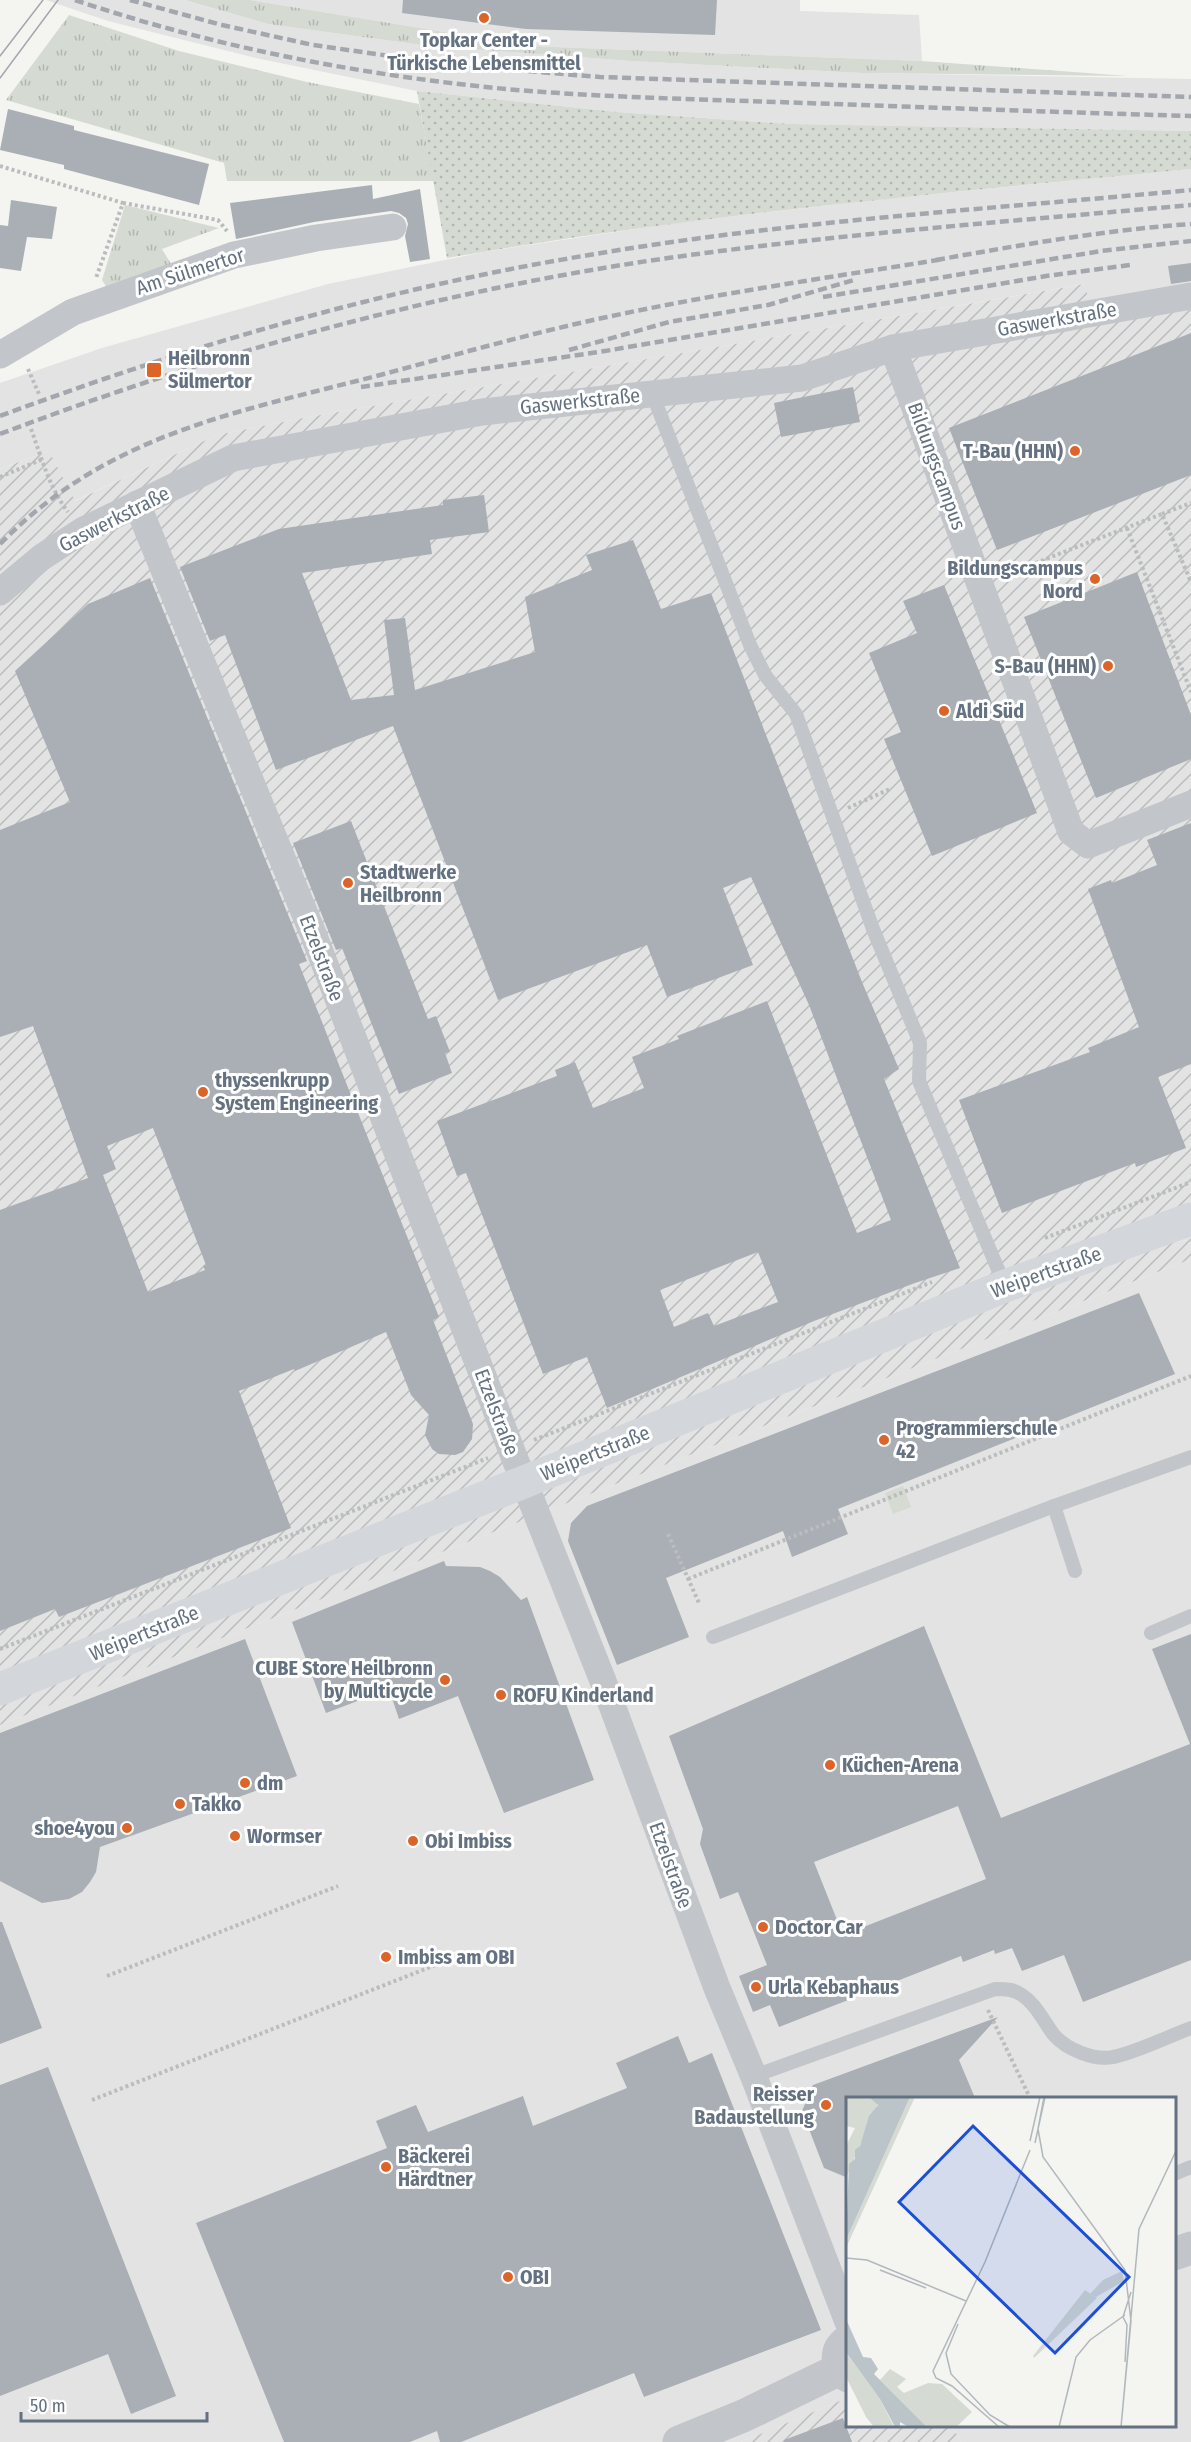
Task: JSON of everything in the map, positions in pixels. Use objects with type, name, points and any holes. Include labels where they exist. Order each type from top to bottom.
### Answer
[{"type":"main road","name":"Weipertstraße","points":[[0,1689],[524,1482],[1005,1286],[1191,1219]]},
{"type":"street","name":"Am Sülmertor","points":[[0,355],[73,312],[234,255],[316,238],[393,227]]},
{"type":"street","name":"Gaswerkstraße","points":[[1,587],[82,531],[233,458],[482,412],[802,378],[893,348],[1191,296]]},
{"type":"street","name":"Bildungscampus","points":[[893,348],[1071,832],[1088,845],[1191,804]]},
{"type":"street","name":"Etzelstraße","points":[[137,504],[314,936],[511,1449],[603,1681],[717,1988],[754,2076],[846,2317]]},
{"type":"street","points":[[1176,2253],[1191,2248]]},
{"type":"street","points":[[679,2442],[743,2416],[845,2362]]},
{"type":"lane","points":[[652,393],[750,645],[765,675],[796,714],[830,815],[873,929],[920,1043],[919,1081],[1005,1286]]},
{"type":"lane","points":[[713,1636],[1054,1506],[1191,1457]]},
{"type":"lane","points":[[1054,1506],[1075,1571]]},
{"type":"lane","points":[[1151,1633],[1191,1616]]},
{"type":"lane","points":[[754,2076],[995,1989],[1010,1990],[1021,1994],[1035,2007],[1055,2036],[1070,2047],[1089,2056],[1112,2057],[1191,2028]]},
{"type":"lane","points":[[1176,2173],[1191,2167]]},
{"type":"path","points":[[0,166],[123,203],[218,220],[228,231],[234,255]]},
{"type":"path","points":[[86,307],[123,203]]},
{"type":"path","points":[[31,429],[55,495]]},
{"type":"path","points":[[0,477],[43,459]]},
{"type":"path","points":[[980,584],[1191,503]]},
{"type":"path","points":[[1162,514],[1191,582]]},
{"type":"path","points":[[1127,528],[1191,692]]},
{"type":"path","points":[[830,815],[890,789]]},
{"type":"path","points":[[1038,1241],[1191,1182]]},
{"type":"path","points":[[0,1649],[933,1282]]},
{"type":"path","points":[[688,1579],[1191,1376]]},
{"type":"path","points":[[668,1534],[699,1603]]},
{"type":"path","points":[[107,1976],[338,1886]]},
{"type":"path","points":[[92,2100],[438,1964]]},
{"type":"path","points":[[981,1994],[1030,2097]]},
{"type":"shaded area","points":[[46,0],[183,0],[268,24],[429,46],[631,61],[861,73],[1191,79],[1191,131],[791,124],[617,112],[417,91],[256,58],[108,21]]},
{"type":"shaded area","points":[[250,0],[800,0],[800,11],[919,15],[922,61],[530,46]]},
{"type":"shaded area","points":[[1191,169],[1191,289],[1089,303],[1084,284],[303,418],[217,435],[74,501],[49,451],[0,469],[0,383],[102,348],[328,284],[484,252],[675,223],[894,198]]},
{"type":"shaded area","points":[[1085,284],[1089,303],[1191,289],[1191,1259],[0,1725],[0,469],[49,451],[75,501],[217,435],[303,418]]},
{"type":"shaded area","points":[[1191,1259],[1191,2442],[961,2442],[953,2427],[1176,2427],[1176,2097],[846,2097],[846,2398],[741,2442],[0,2442],[0,1725]]},
{"type":"shaded area","points":[[846,2398],[846,2427],[953,2427],[961,2442],[741,2442]]},
{"type":"green space","points":[[184,0],[250,0],[530,46],[922,61],[1128,76],[861,73],[631,61],[429,46],[268,24]]},
{"type":"green space","points":[[69,15],[179,51],[307,82],[419,104],[434,181],[227,181],[224,163],[6,100]]},
{"type":"green space","points":[[417,91],[617,112],[791,124],[1191,131],[1191,169],[911,196],[725,217],[447,258]]},
{"type":"green space","points":[[125,205],[219,228],[162,249],[171,264],[107,288],[102,280]]},
{"type":"green space","points":[[903,1486],[911,1507],[893,1514],[885,1493]]},
{"type":"building","points":[[403,0],[717,0],[715,35],[526,29],[402,13]]},
{"type":"building","points":[[8,109],[74,126],[74,130],[209,164],[199,205],[64,169],[64,165],[0,150]]},
{"type":"building","points":[[372,185],[373,199],[420,189],[430,259],[410,262],[405,236],[408,224],[406,218],[391,211],[314,222],[236,239],[230,203]]},
{"type":"building","points":[[11,200],[57,207],[52,239],[27,237],[21,271],[0,268],[0,225],[8,226]]},
{"type":"building","points":[[1191,263],[1191,281],[1171,284],[1168,266]]},
{"type":"building","name":"T-Bau (HHN)","points":[[1191,333],[1191,475],[997,550],[949,428]]},
{"type":"building","points":[[853,387],[860,422],[781,437],[774,403]]},
{"type":"building","points":[[484,495],[489,532],[430,540],[432,554],[302,573],[351,700],[394,695],[384,620],[405,618],[415,690],[535,652],[525,597],[592,570],[586,555],[633,540],[661,609],[711,593],[862,982],[899,1069],[884,1079],[960,1268],[814,1321],[607,1408],[587,1357],[543,1374],[466,1173],[457,1176],[437,1121],[557,1076],[555,1070],[575,1062],[593,1108],[644,1088],[632,1057],[679,1039],[677,1036],[767,1001],[857,1233],[891,1220],[809,1005],[751,877],[723,888],[753,965],[667,997],[647,945],[498,1000],[393,726],[276,770],[225,635],[210,641],[180,567],[279,529],[443,505],[443,500]],"holes":[[[758,1252],[778,1302],[714,1326],[708,1313],[674,1327],[660,1290]]]},
{"type":"building","name":"S-Bau (HHN)","points":[[1137,572],[1191,715],[1191,759],[1096,798],[1024,617]]},
{"type":"building","name":"thyssenkrupp System Engineering","points":[[150,578],[307,961],[299,964],[439,1317],[433,1320],[473,1424],[472,1439],[463,1452],[455,1455],[439,1454],[432,1449],[425,1435],[429,1415],[411,1395],[386,1332],[295,1371],[294,1369],[239,1391],[291,1528],[59,1617],[55,1609],[0,1631],[0,1210],[88,1178],[33,1026],[0,1037],[0,830],[70,802],[15,671],[88,604]],"holes":[[[153,1128],[206,1265],[203,1266],[205,1270],[148,1292],[103,1175],[116,1169],[107,1146]]]},
{"type":"building","name":"Aldi Süd","points":[[944,585],[1037,813],[932,856],[884,739],[901,732],[869,653],[917,633],[903,601]]},
{"type":"building","points":[[351,821],[428,1019],[436,1016],[450,1052],[445,1053],[452,1073],[399,1094],[342,948],[336,950],[293,843]]},
{"type":"building","points":[[1191,823],[1191,1064],[1158,1077],[1186,1148],[1136,1167],[1135,1163],[1002,1213],[959,1100],[1090,1052],[1088,1048],[1139,1027],[1088,889],[1111,880],[1112,883],[1157,865],[1147,840]]},
{"type":"building","name":"Programmierschule 42","points":[[1139,1293],[1175,1374],[838,1509],[848,1534],[792,1557],[783,1531],[666,1578],[689,1637],[617,1665],[568,1541],[571,1523],[587,1506]]},
{"type":"building","points":[[444,1561],[446,1566],[480,1567],[490,1571],[500,1577],[521,1600],[527,1597],[594,1780],[504,1813],[458,1696],[399,1719],[389,1689],[326,1713],[292,1622]]},
{"type":"building","points":[[924,1626],[1001,1818],[1190,1744],[1152,1649],[1191,1634],[1191,1960],[1083,2002],[1064,1955],[1022,1971],[1012,1948],[995,1954],[994,1950],[963,1962],[961,1956],[779,2027],[770,2005],[753,2012],[739,1976],[767,1965],[738,1892],[720,1899],[700,1844],[703,1829],[669,1736]],"holes":[[[958,1806],[986,1879],[843,1935],[814,1862]]]},
{"type":"building","points":[[245,1639],[297,1776],[100,1847],[96,1872],[82,1892],[69,1899],[42,1903],[0,1881],[0,1733]]},
{"type":"building","points":[[0,1922],[2,1922],[42,2028],[0,2044]]},
{"type":"building","name":"Reisser Badaustellung","points":[[998,2017],[959,2060],[975,2097],[846,2097],[846,2177],[824,2168],[802,2111],[813,2085]]},
{"type":"building","name":"OBI","points":[[678,2036],[689,2063],[712,2053],[821,2330],[644,2397],[634,2373],[461,2442],[440,2442],[437,2431],[410,2442],[284,2442],[196,2223],[387,2148],[376,2121],[416,2105],[428,2132],[523,2096],[533,2126],[627,2088],[616,2063]]},
{"type":"building","points":[[48,2067],[176,2396],[131,2414],[108,2354],[0,2396],[0,2085]]},
{"type":"building","points":[[843,2418],[852,2442],[784,2442],[784,2440]]},
{"type":"tram line","points":[[0,56],[43,0]]},
{"type":"tram line","points":[[0,78],[58,0]]},
{"type":"railway","points":[[75,0],[180,32],[288,57],[397,76],[506,89],[642,97],[1191,116]]},
{"type":"railway","points":[[130,0],[222,25],[313,45],[453,65],[600,77],[1191,97]]},
{"type":"railway","points":[[0,416],[144,366],[291,321],[514,268],[739,233],[1191,190]]},
{"type":"railway","points":[[0,434],[162,377],[244,352],[326,328],[492,289],[661,259],[793,242],[1191,205]]},
{"type":"railway","points":[[936,260],[1095,234],[1191,224]]},
{"type":"railway","points":[[823,297],[1101,251],[1191,241]]},
{"type":"railway","points":[[0,544],[42,506],[86,476],[132,451],[179,431],[228,415],[607,317],[733,293],[944,259]]},
{"type":"railway","points":[[361,387],[605,351],[1046,276],[1130,265]]},
{"type":"railway","points":[[569,350],[669,322],[768,305],[854,280]]},
{"type":"place","name":"Topkar Center - Türkische Lebensmittel","points":[[484,18]]},
{"type":"place","name":"Heilbronn Sülmertor","points":[[154,370]]},
{"type":"place","name":"T-Bau (HHN)","points":[[1075,451]]},
{"type":"place","name":"Bildungscampus Nord","points":[[1095,579]]},
{"type":"place","name":"S-Bau (HHN)","points":[[1108,666]]},
{"type":"place","name":"Aldi Süd","points":[[944,711]]},
{"type":"place","name":"Stadtwerke Heilbronn","points":[[348,883]]},
{"type":"place","name":"thyssenkrupp System Engineering","points":[[203,1092]]},
{"type":"place","name":"Programmierschule 42","points":[[884,1440]]},
{"type":"place","name":"CUBE Store Heilbronn by Multicycle","points":[[445,1680]]},
{"type":"place","name":"ROFU Kinderland","points":[[501,1695]]},
{"type":"place","name":"Küchen-Arena","points":[[830,1765]]},
{"type":"place","name":"dm","points":[[245,1783]]},
{"type":"place","name":"Takko","points":[[180,1804]]},
{"type":"place","name":"shoe4you","points":[[127,1828]]},
{"type":"place","name":"Wormser","points":[[235,1836]]},
{"type":"place","name":"Obi Imbiss","points":[[413,1841]]},
{"type":"place","name":"Doctor Car","points":[[763,1927]]},
{"type":"place","name":"Imbiss am OBI","points":[[386,1957]]},
{"type":"place","name":"Urla Kebaphaus","points":[[756,1987]]},
{"type":"place","name":"Reisser Badaustellung","points":[[826,2105]]},
{"type":"place","name":"Bäckerei Härdtner","points":[[386,2167]]},
{"type":"place","name":"OBI","points":[[508,2277]]}]
